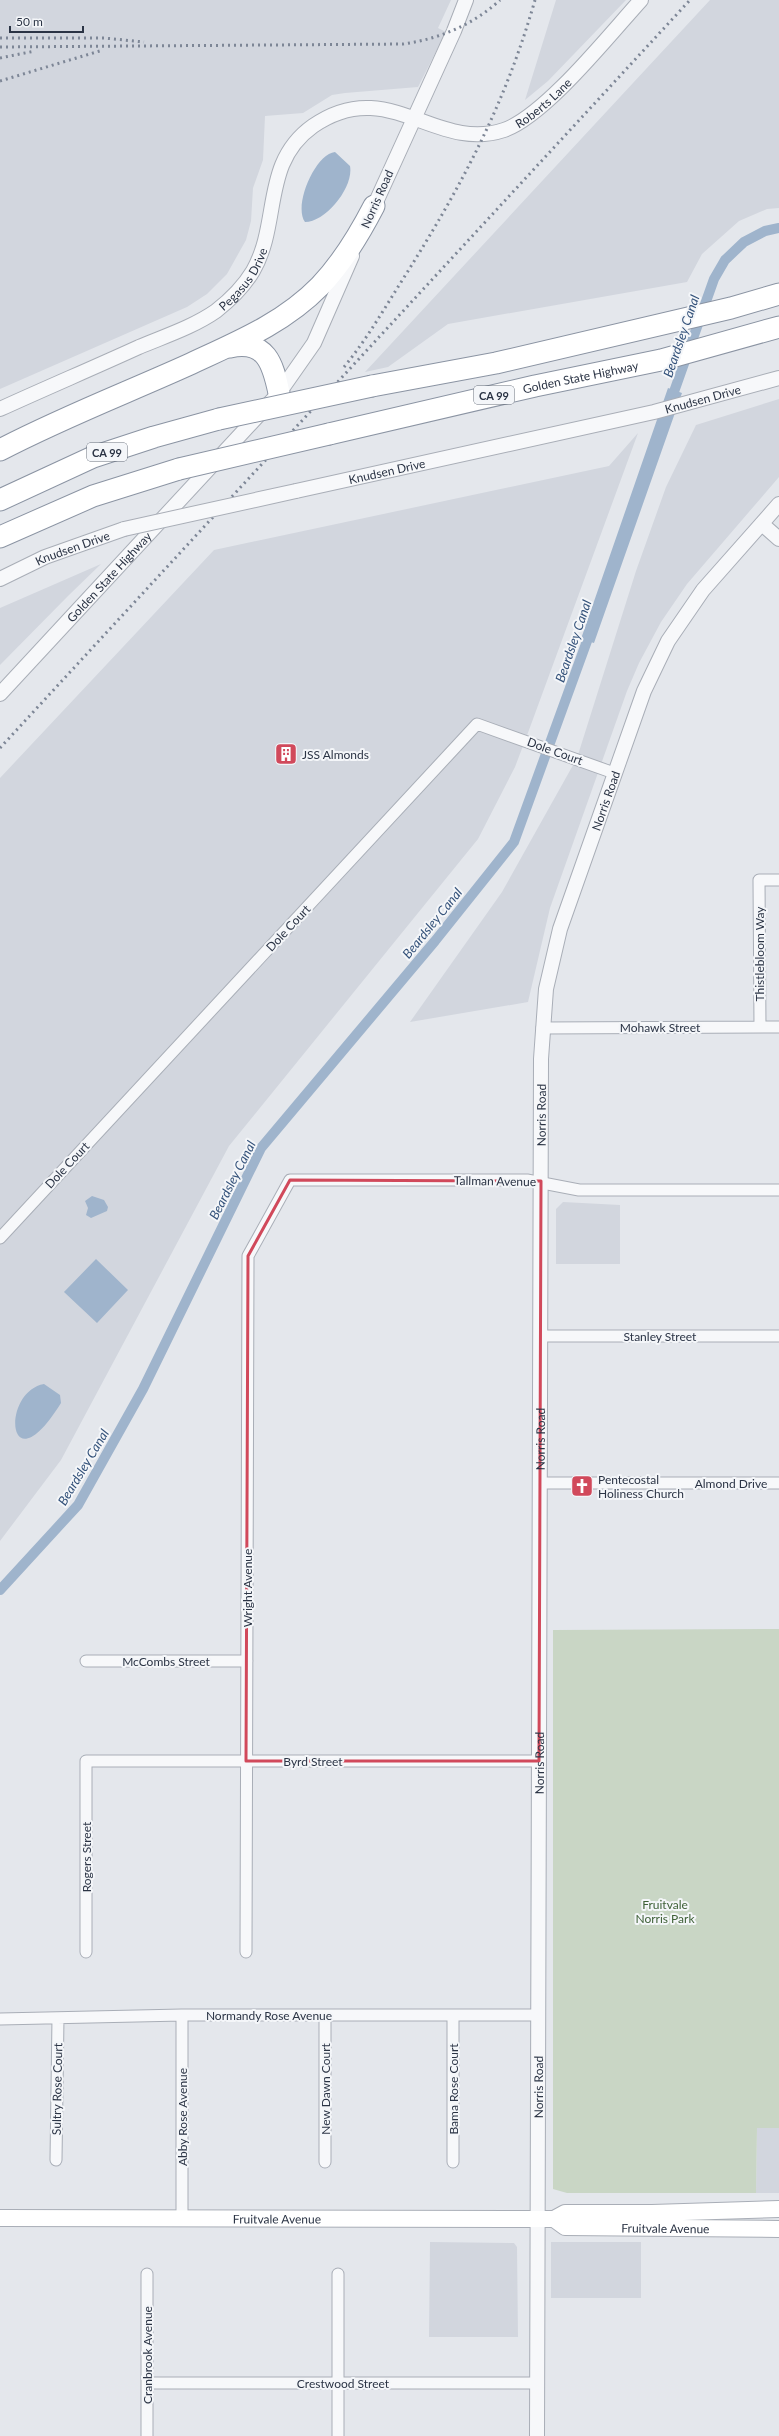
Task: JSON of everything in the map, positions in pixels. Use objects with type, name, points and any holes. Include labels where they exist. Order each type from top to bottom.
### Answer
[{"type":"highway","points":[[0,450],[226,348],[280,319],[320,286],[352,246],[374,206]]},
{"type":"highway","name":"CA 99","points":[[0,500],[93,457],[154,437],[219,419],[372,386],[496,363],[731,308],[779,294]]},
{"type":"highway","name":"Golden State Highway","points":[[0,537],[93,496],[179,469],[534,386],[661,360],[779,327]]},
{"type":"highway","points":[[226,348],[242,345],[260,351],[273,366],[279,393]]},
{"type":"main road","name":"Fruitvale Avenue","points":[[0,2218],[554,2218],[565,2213],[652,2213],[779,2209]]},
{"type":"main road","name":"Fruitvale Avenue","points":[[554,2218],[565,2227],[779,2229]]},
{"type":"street","name":"Norris Road","points":[[279,393],[314,342],[454,31],[466,0]]},
{"type":"street","name":"Roberts Lane","points":[[414,118],[435,126],[468,133],[504,130],[529,116],[548,101],[641,0]]},
{"type":"street","name":"Pegasus Drive","points":[[0,409],[201,320],[231,297],[244,284],[260,255],[271,220],[274,186],[284,160],[296,143],[312,127],[338,112],[360,107],[388,110],[414,118]]},
{"type":"street","name":"Knudsen Drive","points":[[0,579],[45,556],[124,529],[654,412],[779,378]]},
{"type":"street","name":"Golden State Highway","points":[[0,694],[279,393]]},
{"type":"street","name":"Norris Road","points":[[538,2436],[540,1336],[542,1028],[546,989],[560,929],[641,697],[668,641],[702,590],[779,504]]},
{"type":"street","points":[[762,524],[779,539]]},
{"type":"street","name":"Dole Court","points":[[0,1238],[477,724],[559,752],[614,773]]},
{"type":"street","name":"Thistlebloom Way","points":[[760,1027],[759,880],[779,880]]},
{"type":"street","name":"Mohawk Street","points":[[542,1028],[779,1027]]},
{"type":"street","name":"Tallman Avenue","points":[[263,1229],[290,1180],[541,1181],[579,1190],[779,1190]]},
{"type":"street","name":"Wright Avenue","points":[[246,1952],[248,1256],[263,1229]]},
{"type":"street","name":"Stanley Street","points":[[540,1336],[779,1336]]},
{"type":"street","name":"Almond Drive","points":[[540,1483],[779,1483]]},
{"type":"street","name":"McCombs Street","points":[[86,1661],[246,1661]]},
{"type":"street","name":"Byrd Street","points":[[86,1761],[539,1761]]},
{"type":"street","name":"Rogers Street","points":[[86,1761],[86,1952]]},
{"type":"street","name":"Normandy Rose Avenue","points":[[0,2019],[182,2015],[538,2015]]},
{"type":"street","name":"Abby Rose Avenue","points":[[182,2015],[182,2218]]},
{"type":"street","name":"New Dawn Court","points":[[325,2015],[325,2162]]},
{"type":"street","name":"Bama Rose Court","points":[[453,2015],[453,2162]]},
{"type":"street","name":"Sultry Rose Court","points":[[56,2160],[58,2018]]},
{"type":"street","name":"Cranbrook Avenue","points":[[148,2274],[148,2436]]},
{"type":"street","points":[[338,2274],[338,2436]]},
{"type":"street","name":"Crestwood Street","points":[[148,2383],[538,2383]]},
{"type":"highlighted area","points":[[290,1180],[541,1181],[539,1761],[246,1761],[248,1256]]},
{"type":"shaded area","points":[[0,0],[451,0],[438,28],[446,32],[418,87],[332,95],[303,113],[265,116],[263,160],[253,188],[251,221],[246,240],[227,274],[207,294],[187,307],[0,389]]},
{"type":"shaded area","points":[[556,0],[626,0],[548,81],[525,100]]},
{"type":"shaded area","points":[[710,0],[779,0],[779,208],[767,209],[739,221],[702,254],[687,282],[448,324],[388,367],[365,372]]},
{"type":"shaded area","points":[[779,399],[779,477],[687,584],[661,622],[639,663],[627,691],[550,908],[528,1002],[410,1022],[502,892],[577,758],[636,571],[666,487],[696,425]]},
{"type":"shaded area","points":[[638,433],[515,767],[478,839],[229,1146],[61,1460],[0,1541],[0,778],[214,550],[609,466]]},
{"type":"shaded area","points":[[101,564],[68,596],[0,665],[0,608]]},
{"type":"shaded area","points":[[563,1202],[620,1205],[620,1264],[556,1264],[556,1209]]},
{"type":"shaded area","points":[[757,2128],[779,2128],[779,2193],[756,2193]]},
{"type":"shaded area","points":[[430,2242],[514,2243],[517,2247],[518,2337],[429,2337]]},
{"type":"shaded area","points":[[551,2242],[641,2242],[641,2298],[551,2298]]},
{"type":"green space","name":"Fruitvale Norris Park","points":[[779,1629],[779,2128],[757,2128],[756,2193],[567,2193],[553,2189],[553,1630]]},
{"type":"water","points":[[335,152],[350,166],[348,184],[337,202],[330,210],[313,220],[305,222],[302,214],[302,205],[308,182],[320,162],[327,155]]},
{"type":"water","points":[[668,388],[682,393],[594,643],[581,639],[582,636]]},
{"type":"water","points":[[92,1196],[104,1200],[108,1207],[107,1211],[91,1218],[86,1215],[88,1208],[85,1201]]},
{"type":"water","points":[[96,1259],[128,1290],[97,1323],[64,1292]]},
{"type":"water","points":[[44,1384],[60,1395],[61,1403],[43,1427],[29,1438],[20,1437],[16,1429],[16,1416],[20,1403],[30,1391]]},
{"type":"waterway","name":"Beardsley Canal","points":[[670,403],[714,279],[725,260],[744,242],[765,231],[779,228]]},
{"type":"waterway","name":"Beardsley Canal","points":[[0,1590],[78,1505],[143,1389],[261,1148],[435,941],[514,842],[591,630]]},
{"type":"railway","points":[[0,47],[403,44],[430,39],[455,30],[479,17],[500,0]]},
{"type":"railway","points":[[344,367],[382,313],[424,245],[480,144],[510,75],[535,0]]},
{"type":"railway","points":[[0,748],[690,0]]},
{"type":"railway","points":[[0,38],[104,38],[144,42]]},
{"type":"railway","points":[[0,81],[103,50]]},
{"type":"railway","points":[[0,58],[35,51]]},
{"type":"place","name":"JSS Almonds","points":[[286,754]]},
{"type":"place","name":"Pentecostal Holiness Church","points":[[582,1486]]}]
